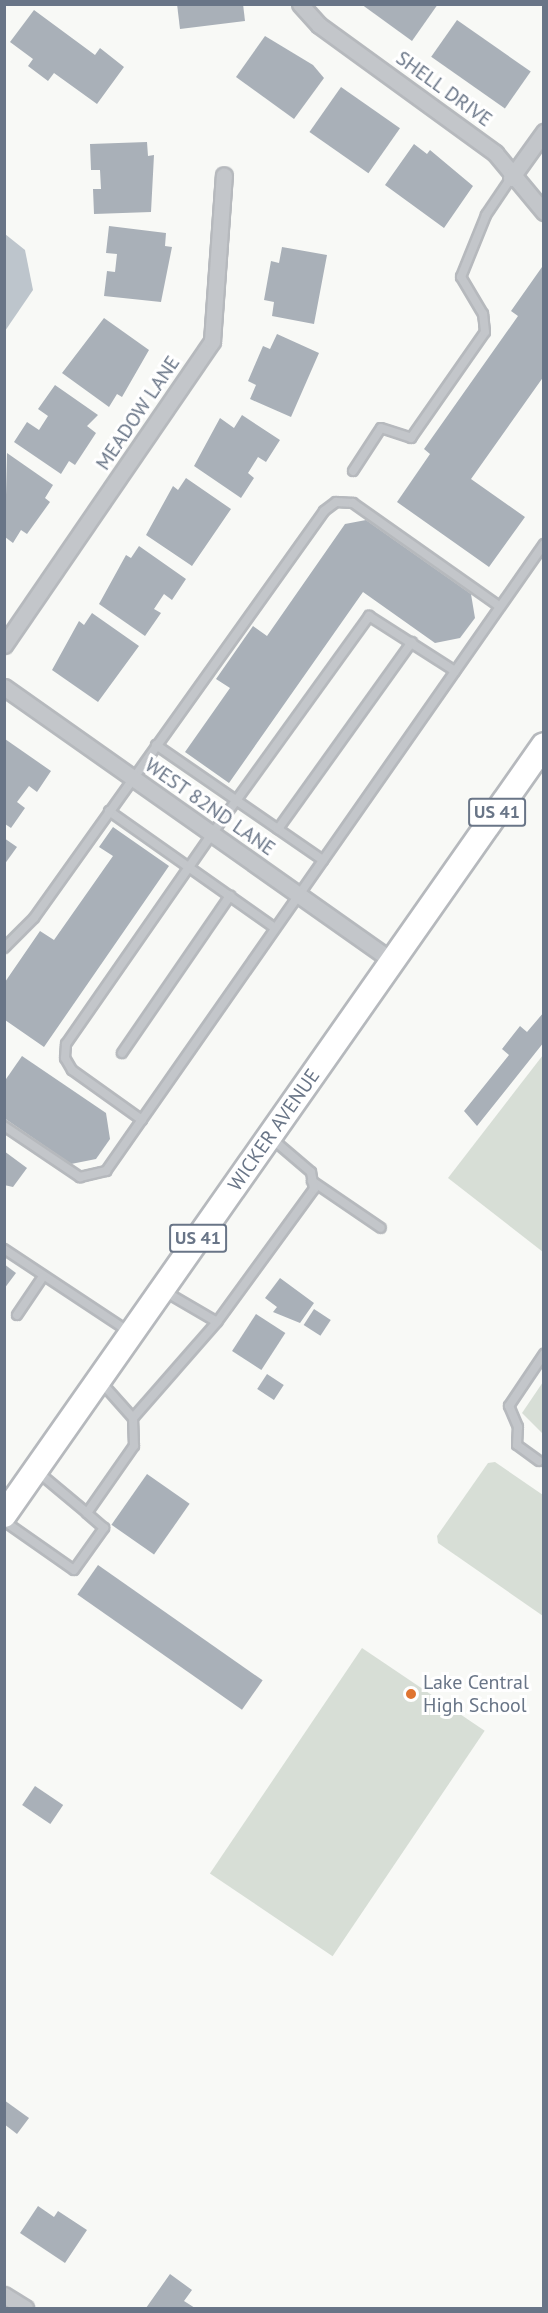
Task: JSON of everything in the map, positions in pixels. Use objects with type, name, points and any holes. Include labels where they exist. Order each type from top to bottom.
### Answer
[{"type":"highway","name":"WICKER AVENUE","points":[[4,1515],[542,747]]},
{"type":"street","name":"SHELL DRIVE","points":[[300,4],[320,25],[495,153],[511,178],[543,212]]},
{"type":"street","points":[[511,178],[543,132]]},
{"type":"street","name":"MEADOW LANE","points":[[4,645],[212,341],[224,175]]},
{"type":"street","name":"WEST 82ND LANE","points":[[4,687],[392,961]]},
{"type":"street","points":[[4,2295],[20,2307]]},
{"type":"lane","points":[[352,471],[381,428],[411,438],[485,332],[483,314],[468,296],[461,277],[486,215],[511,178]]},
{"type":"lane","points":[[4,948],[34,918],[324,511],[336,502],[353,503],[500,606]]},
{"type":"lane","points":[[4,1126],[80,1177],[93,1178],[106,1171],[543,544]]},
{"type":"lane","points":[[142,1120],[72,1070],[64,1058],[66,1044],[236,799],[359,623],[369,616],[455,671]]},
{"type":"lane","points":[[278,829],[412,642]]},
{"type":"lane","points":[[156,745],[323,860]]},
{"type":"lane","points":[[109,811],[275,928]]},
{"type":"lane","points":[[122,1053],[230,896]]},
{"type":"lane","points":[[133,1418],[217,1322],[314,1189],[311,1172],[269,1137]]},
{"type":"lane","points":[[312,1181],[381,1228]]},
{"type":"lane","points":[[4,1249],[42,1278],[132,1333]]},
{"type":"lane","points":[[17,1315],[42,1278]]},
{"type":"lane","points":[[162,1290],[217,1322]]},
{"type":"lane","points":[[539,1461],[517,1445],[518,1427],[509,1406],[543,1354]]},
{"type":"lane","points":[[87,1513],[134,1446],[133,1418],[99,1380]]},
{"type":"lane","points":[[4,1521],[74,1570],[104,1528],[36,1471]]},
{"type":"shaded area","points":[[5,234],[25,250],[33,290],[5,331]]},
{"type":"shaded area","points":[[544,1055],[543,1252],[448,1178]]},
{"type":"shaded area","points":[[543,1382],[544,1434],[522,1413]]},
{"type":"shaded area","points":[[495,1462],[543,1495],[543,1616],[438,1543],[437,1536],[488,1463]]},
{"type":"shaded area","points":[[362,1648],[485,1731],[333,1956],[210,1873]]},
{"type":"building","points":[[177,4],[243,4],[245,21],[180,29]]},
{"type":"building","points":[[361,4],[438,4],[412,41]]},
{"type":"building","points":[[34,10],[95,55],[100,48],[124,67],[97,104],[54,73],[48,81],[28,66],[33,59],[10,42]]},
{"type":"building","points":[[457,20],[531,72],[505,108],[431,57]]},
{"type":"building","points":[[265,36],[313,65],[324,78],[294,119],[236,77]]},
{"type":"building","points":[[341,87],[400,128],[368,173],[309,132]]},
{"type":"building","points":[[147,142],[148,156],[154,155],[151,212],[94,214],[93,189],[101,189],[100,170],[91,170],[90,144]]},
{"type":"building","points":[[414,144],[427,154],[430,150],[473,186],[444,228],[385,185]]},
{"type":"building","points":[[109,226],[166,233],[165,246],[172,247],[161,302],[104,296],[107,271],[115,272],[117,254],[106,253]]},
{"type":"building","points":[[282,247],[327,255],[314,324],[272,316],[274,302],[264,300],[271,261],[279,263]]},
{"type":"building","points":[[542,267],[544,376],[471,479],[525,517],[489,567],[397,502],[430,454],[424,449],[518,316],[511,311]]},
{"type":"building","points":[[104,318],[149,350],[122,397],[117,394],[109,407],[62,373]]},
{"type":"building","points":[[277,334],[319,353],[291,417],[250,399],[256,385],[248,381],[263,346],[270,349]]},
{"type":"building","points":[[55,385],[98,415],[87,426],[96,433],[75,465],[69,461],[61,474],[14,442],[27,422],[39,430],[48,416],[38,409]]},
{"type":"building","points":[[242,415],[280,440],[266,462],[258,457],[248,473],[254,478],[241,498],[194,466],[220,418],[234,428]]},
{"type":"building","points":[[7,453],[53,485],[45,498],[50,502],[27,534],[21,530],[13,543],[5,537]]},
{"type":"building","points":[[186,478],[231,509],[192,566],[146,535],[173,486],[178,490]]},
{"type":"building","points":[[366,520],[471,594],[475,618],[460,638],[435,643],[363,592],[229,783],[185,752],[230,688],[216,679],[253,626],[267,636],[345,524]]},
{"type":"building","points":[[139,546],[186,579],[172,600],[164,594],[154,609],[161,613],[145,636],[99,604],[126,555],[131,558]]},
{"type":"building","points":[[92,613],[139,646],[98,702],[52,670],[79,621],[84,625]]},
{"type":"building","points":[[5,739],[51,771],[37,792],[29,786],[17,802],[25,808],[11,828],[5,824]]},
{"type":"building","points":[[113,827],[169,866],[44,1047],[5,1020],[5,982],[40,931],[54,940],[113,856],[99,847]]},
{"type":"building","points":[[4,838],[17,847],[4,865]]},
{"type":"building","points":[[544,1012],[544,1042],[477,1126],[464,1111],[509,1055],[502,1049],[520,1026],[527,1032]]},
{"type":"building","points":[[22,1056],[106,1113],[110,1139],[96,1159],[71,1164],[4,1118],[4,1082]]},
{"type":"building","points":[[4,1151],[27,1168],[13,1187],[4,1185]]},
{"type":"building","points":[[4,1264],[16,1273],[4,1289]]},
{"type":"building","points":[[280,1278],[314,1303],[300,1323],[273,1312],[277,1307],[265,1298]]},
{"type":"building","points":[[314,1309],[331,1320],[320,1336],[304,1325]]},
{"type":"building","points":[[256,1314],[285,1333],[261,1370],[232,1351]]},
{"type":"building","points":[[267,1374],[284,1385],[274,1400],[257,1389]]},
{"type":"building","points":[[147,1474],[190,1504],[154,1555],[111,1525]]},
{"type":"building","points":[[98,1565],[263,1680],[242,1710],[77,1594]]},
{"type":"building","points":[[35,1786],[63,1805],[50,1824],[22,1805]]},
{"type":"building","points":[[4,2100],[29,2118],[17,2134],[4,2124]]},
{"type":"building","points":[[38,2206],[54,2217],[58,2211],[87,2230],[65,2263],[20,2233]]},
{"type":"building","points":[[170,2274],[192,2290],[184,2301],[195,2308],[146,2308]]},
{"type":"place","name":"Lake Central High School","points":[[411,1694]]}]
